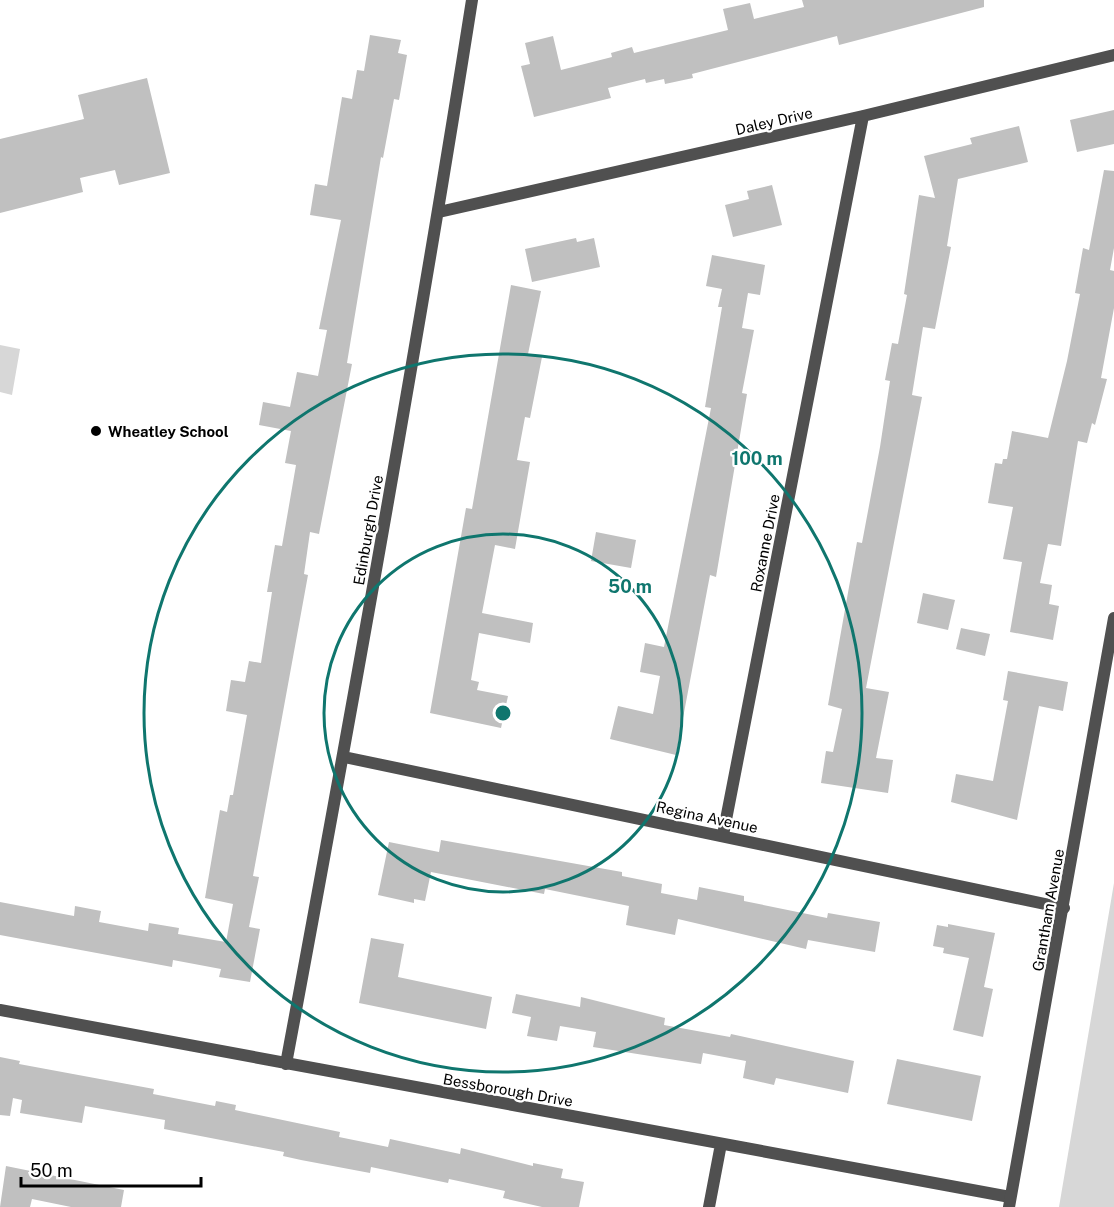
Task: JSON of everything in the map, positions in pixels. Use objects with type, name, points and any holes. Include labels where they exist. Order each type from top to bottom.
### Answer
[{"type":"street","name":"Edinburgh Drive","points":[[286,1064],[344,757],[439,212],[472,0]]},
{"type":"street","name":"Daley Drive","points":[[439,212],[863,116],[1114,55]]},
{"type":"street","name":"Roxanne Drive","points":[[723,835],[863,116]]},
{"type":"street","name":"Grantham Avenue","points":[[1010,1202],[1114,618]]},
{"type":"street","name":"Regina Avenue","points":[[344,757],[1064,908]]},
{"type":"street","name":"Bessborough Drive","points":[[0,1010],[721,1144],[1010,1202]]},
{"type":"street","points":[[709,1207],[721,1144]]},
{"type":"shaded area","points":[[0,345],[20,349],[12,395],[0,392]]},
{"type":"shaded area","points":[[1114,883],[1114,1207],[1059,1207]]},
{"type":"building","points":[[802,0],[984,0],[984,7],[839,45],[837,36],[692,74],[693,78],[665,84],[664,79],[646,83],[645,79],[608,88],[611,98],[534,117],[521,66],[530,64],[525,43],[553,36],[561,70],[612,57],[611,53],[632,47],[634,53],[728,30],[723,9],[750,3],[754,19],[804,7]]},
{"type":"building","points":[[370,35],[401,40],[398,53],[407,55],[399,100],[394,99],[383,158],[381,157],[347,363],[352,364],[319,534],[310,532],[304,574],[308,575],[253,876],[259,877],[249,927],[260,929],[250,982],[219,977],[221,969],[173,960],[172,967],[0,935],[0,902],[74,916],[75,906],[101,911],[99,922],[148,931],[149,923],[179,928],[178,934],[226,942],[233,904],[205,898],[220,810],[227,812],[230,795],[233,795],[247,715],[226,711],[231,680],[245,682],[249,661],[261,663],[272,592],[267,592],[275,545],[282,546],[296,465],[285,463],[291,431],[259,425],[263,402],[290,407],[297,372],[318,376],[327,330],[319,329],[341,220],[310,215],[315,184],[327,186],[342,97],[352,99],[357,70],[364,71]]},
{"type":"building","points":[[147,78],[170,173],[119,185],[115,170],[80,178],[83,192],[0,213],[0,139],[84,119],[78,95]]},
{"type":"building","points":[[1114,110],[1114,144],[1077,152],[1070,120]]},
{"type":"building","points":[[1019,126],[1028,162],[958,179],[947,246],[951,247],[935,329],[923,327],[912,395],[922,397],[866,688],[889,692],[876,758],[893,760],[888,793],[821,783],[826,751],[833,752],[842,709],[828,705],[857,542],[862,543],[880,447],[890,381],[885,380],[892,343],[898,344],[907,295],[904,294],[919,195],[935,198],[924,156],[972,144],[970,138]]},
{"type":"building","points":[[1104,170],[1114,171],[1114,248],[1110,270],[1114,271],[1114,308],[1101,378],[1107,379],[1095,425],[1092,423],[1087,443],[1078,441],[1061,546],[1048,544],[1040,583],[1052,585],[1049,604],[1059,606],[1053,640],[1010,632],[1022,562],[1003,559],[1013,507],[988,503],[995,463],[1002,464],[1003,459],[1007,459],[1012,431],[1048,438],[1067,361],[1080,294],[1075,293],[1083,248],[1089,250]]},
{"type":"building","points":[[772,185],[782,225],[733,237],[725,205],[749,199],[747,191]]},
{"type":"building","points":[[576,238],[577,242],[594,238],[600,267],[532,282],[525,249]]},
{"type":"building","points":[[712,255],[765,265],[760,295],[748,293],[742,328],[754,330],[742,393],[747,394],[716,577],[710,575],[676,755],[610,739],[618,706],[653,714],[660,676],[640,672],[645,643],[664,647],[711,408],[705,407],[722,307],[718,307],[722,289],[706,286]]},
{"type":"building","points":[[511,285],[541,291],[528,354],[542,357],[530,418],[525,417],[517,460],[530,462],[515,549],[495,545],[482,613],[533,623],[530,643],[479,633],[471,680],[479,682],[477,690],[508,696],[501,728],[430,713],[466,508],[472,509]]},
{"type":"building","points":[[596,532],[636,540],[631,568],[591,561]]},
{"type":"building","points":[[923,593],[955,600],[948,630],[917,623]]},
{"type":"building","points":[[961,628],[990,634],[985,656],[956,649]]},
{"type":"building","points":[[1008,671],[1068,682],[1063,711],[1039,706],[1017,820],[951,802],[956,774],[993,781],[1008,701],[1003,700]]},
{"type":"building","points":[[441,840],[622,872],[622,876],[662,884],[661,893],[697,900],[699,887],[744,896],[744,901],[827,918],[828,913],[880,922],[875,952],[808,940],[806,949],[678,919],[675,935],[626,925],[629,906],[545,889],[544,894],[431,872],[425,901],[414,899],[414,903],[378,895],[389,842],[439,852]]},
{"type":"building","points":[[948,924],[995,933],[984,987],[993,989],[983,1037],[953,1030],[969,958],[943,953],[944,948],[933,946],[937,925],[948,927]]},
{"type":"building","points":[[371,938],[404,944],[398,977],[492,997],[486,1029],[359,1003]]},
{"type":"building","points":[[516,994],[580,1007],[581,997],[665,1018],[664,1025],[730,1037],[731,1034],[854,1061],[848,1093],[776,1078],[774,1085],[743,1078],[746,1061],[703,1053],[701,1064],[593,1047],[596,1032],[560,1026],[557,1041],[527,1036],[531,1017],[512,1013]]},
{"type":"building","points":[[0,1057],[20,1061],[19,1064],[154,1089],[153,1094],[215,1106],[216,1101],[236,1105],[235,1110],[340,1132],[339,1137],[388,1147],[390,1139],[460,1154],[461,1148],[533,1166],[533,1163],[563,1169],[561,1178],[584,1182],[579,1207],[542,1207],[503,1198],[505,1191],[449,1179],[448,1183],[371,1167],[370,1173],[301,1160],[283,1156],[284,1152],[164,1129],[165,1120],[85,1106],[82,1123],[20,1113],[22,1100],[13,1098],[10,1116],[0,1115]]},
{"type":"building","points":[[897,1059],[981,1076],[972,1121],[887,1104]]},
{"type":"building","points":[[6,1166],[124,1190],[121,1207],[71,1207],[32,1199],[30,1207],[0,1207]]},
{"type":"place","name":"Wheatley School","points":[[96,431]]}]
